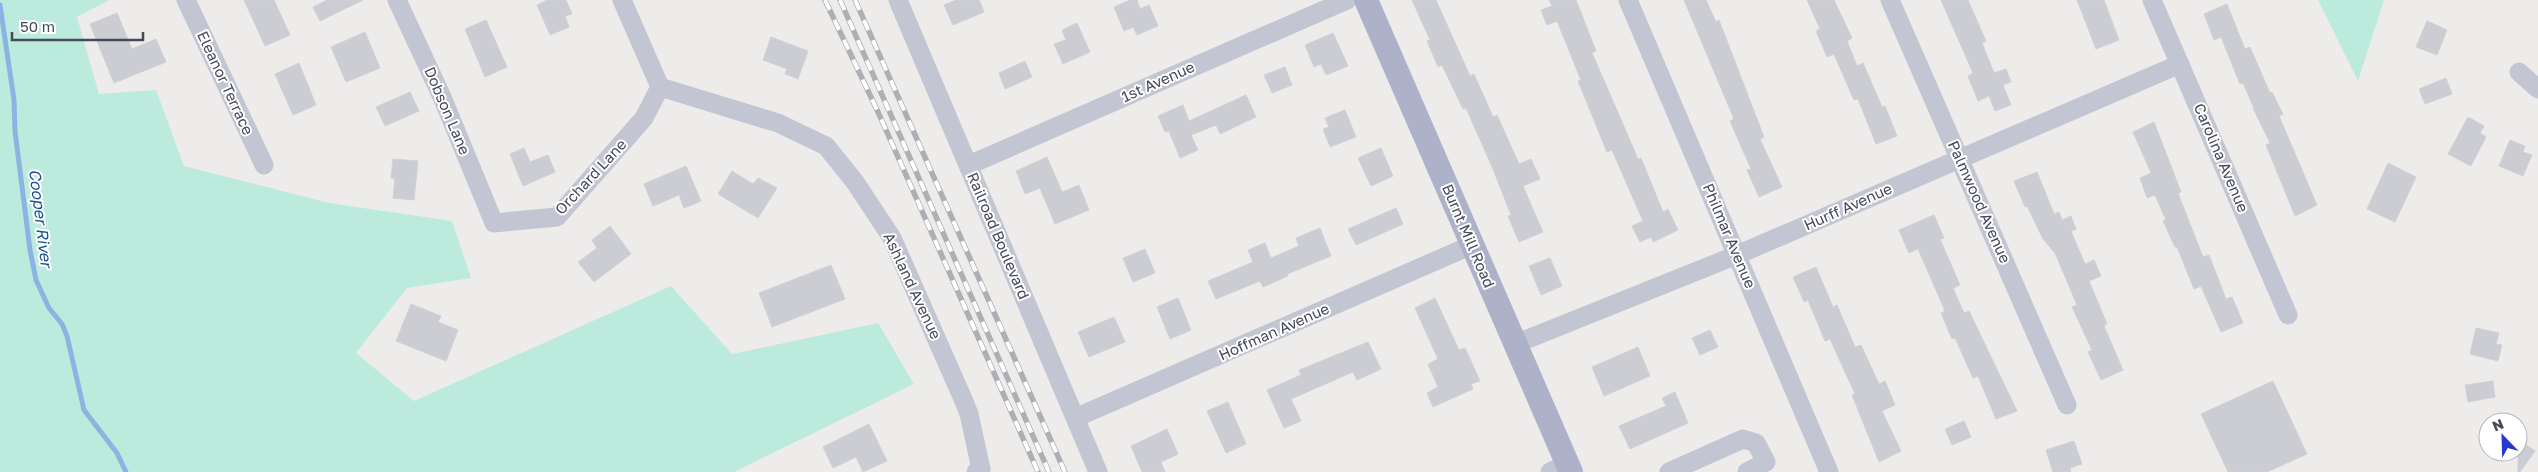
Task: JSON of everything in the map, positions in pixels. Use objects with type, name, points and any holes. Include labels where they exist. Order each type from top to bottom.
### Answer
[{"type":"main road","name":"Burnt Mill Road","points":[[1366,0],[1515,344],[1563,469]]},
{"type":"street","name":"Eleanor Terrace","points":[[186,0],[264,165]]},
{"type":"street","name":"Dobson Lane","points":[[397,0],[442,97],[494,223]]},
{"type":"street","points":[[622,0],[660,87]]},
{"type":"street","name":"Railroad Boulevard","points":[[898,0],[1098,472]]},
{"type":"street","name":"1st Avenue","points":[[969,165],[1347,0]]},
{"type":"street","name":"Philmar Avenue","points":[[1628,0],[1829,472]]},
{"type":"street","name":"Palmwood Avenue","points":[[1890,0],[2067,405]]},
{"type":"street","name":"Carolina Avenue","points":[[2152,0],[2288,315]]},
{"type":"street","name":"Hurff Avenue","points":[[1515,344],[1737,255],[2180,64]]},
{"type":"street","points":[[2519,72],[2538,89]]},
{"type":"street","name":"Orchard Lane","points":[[494,223],[557,217],[644,118],[660,87]]},
{"type":"street","name":"Ashland Avenue","points":[[660,87],[778,123],[826,146],[855,182],[892,238],[969,414],[978,470]]},
{"type":"street","name":"Hoffman Avenue","points":[[1075,418],[1472,245]]},
{"type":"street","points":[[1669,472],[1743,439],[1756,442],[1761,468]]},
{"type":"green space","points":[[0,0],[109,0],[77,17],[99,94],[156,90],[184,166],[329,203],[452,221],[471,278],[407,288],[356,353],[414,401],[671,286],[732,354],[878,323],[914,384],[734,472],[0,472]]},
{"type":"green space","points":[[2318,0],[2384,0],[2358,81]]},
{"type":"building","points":[[244,0],[274,0],[290,35],[265,46]]},
{"type":"building","points":[[327,0],[363,0],[320,21],[313,7]]},
{"type":"building","points":[[547,0],[566,0],[572,14],[565,16],[569,27],[550,35],[537,5]]},
{"type":"building","points":[[956,0],[979,0],[984,12],[953,25],[944,5]]},
{"type":"building","points":[[1130,0],[1137,0],[1140,9],[1149,5],[1158,26],[1137,35],[1133,27],[1124,31],[1114,7]]},
{"type":"building","points":[[1412,0],[1436,0],[1470,76],[1474,74],[1493,117],[1497,115],[1519,164],[1531,159],[1540,179],[1523,186],[1543,232],[1519,242],[1508,216],[1511,215],[1493,169],[1466,108],[1463,109],[1442,65],[1438,67],[1427,41],[1430,40]]},
{"type":"building","points":[[1549,0],[1576,0],[1596,51],[1592,53],[1638,159],[1641,158],[1663,212],[1668,209],[1678,230],[1653,242],[1651,237],[1640,242],[1632,226],[1643,221],[1612,150],[1607,152],[1578,81],[1581,80],[1557,21],[1547,25],[1541,10],[1552,6]]},
{"type":"building","points":[[1684,0],[1706,0],[1716,22],[1719,20],[1764,137],[1760,139],[1782,187],[1759,197],[1747,170],[1751,169],[1730,121],[1734,119]]},
{"type":"building","points":[[1807,0],[1834,0],[1852,38],[1847,41],[1857,66],[1863,63],[1882,107],[1885,106],[1897,136],[1876,144],[1858,99],[1854,100],[1834,54],[1827,57],[1816,31],[1820,29]]},
{"type":"building","points":[[1941,0],[1968,0],[1986,41],[1982,43],[1994,73],[2006,69],[2011,82],[2003,85],[2011,105],[1995,111],[1989,96],[1978,101],[1968,76],[1973,73]]},
{"type":"building","points":[[2077,0],[2104,0],[2119,40],[2096,49]]},
{"type":"building","points":[[2227,4],[2245,49],[2250,47],[2270,93],[2272,92],[2283,114],[2279,116],[2317,205],[2295,216],[2266,145],[2270,143],[2243,83],[2240,84],[2221,37],[2214,40],[2204,14]]},
{"type":"building","points":[[117,13],[132,49],[156,39],[166,62],[114,83],[90,24]]},
{"type":"building","points":[[486,20],[507,67],[485,77],[465,29]]},
{"type":"building","points":[[2427,21],[2447,30],[2437,55],[2416,47]]},
{"type":"building","points":[[1077,23],[1090,52],[1063,64],[1054,44],[1066,40],[1062,30]]},
{"type":"building","points":[[365,32],[380,68],[346,82],[331,47]]},
{"type":"building","points":[[1333,33],[1348,66],[1326,75],[1321,64],[1314,67],[1305,45]]},
{"type":"building","points":[[771,37],[808,51],[798,79],[785,74],[787,69],[763,60]]},
{"type":"building","points":[[1025,61],[1032,77],[1005,89],[999,73]]},
{"type":"building","points":[[299,63],[316,105],[293,115],[275,74]]},
{"type":"building","points":[[1285,67],[1292,85],[1272,93],[1264,75]]},
{"type":"building","points":[[2446,78],[2452,94],[2425,104],[2419,89]]},
{"type":"building","points":[[410,92],[419,111],[385,126],[376,107]]},
{"type":"building","points":[[1246,95],[1256,117],[1220,134],[1216,125],[1191,135],[1198,150],[1180,158],[1169,131],[1165,132],[1158,116],[1183,105],[1189,121]]},
{"type":"building","points":[[1345,110],[1356,137],[1330,147],[1323,129],[1329,127],[1325,118]]},
{"type":"building","points":[[2468,117],[2484,126],[2480,133],[2486,137],[2471,166],[2448,154]]},
{"type":"building","points":[[2154,122],[2181,192],[2178,193],[2203,257],[2209,255],[2226,299],[2232,297],[2243,323],[2221,332],[2201,286],[2194,289],[2177,247],[2175,247],[2163,221],[2166,220],[2155,195],[2147,198],[2140,178],[2151,173],[2133,132]]},
{"type":"building","points":[[2510,140],[2525,146],[2523,152],[2532,155],[2523,176],[2499,166]]},
{"type":"building","points":[[524,148],[530,162],[548,155],[555,172],[523,186],[510,154]]},
{"type":"building","points":[[1381,148],[1393,176],[1371,186],[1358,158]]},
{"type":"building","points":[[1047,157],[1062,192],[1079,185],[1089,210],[1055,224],[1040,188],[1025,194],[1016,171]]},
{"type":"building","points":[[393,159],[418,161],[414,200],[393,198],[395,179],[391,178]]},
{"type":"building","points":[[2388,163],[2416,177],[2395,222],[2367,209]]},
{"type":"building","points":[[686,166],[701,201],[684,208],[679,195],[653,206],[644,184]]},
{"type":"building","points":[[732,171],[753,184],[758,178],[777,188],[758,218],[718,194]]},
{"type":"building","points":[[2037,172],[2054,214],[2059,212],[2062,220],[2071,216],[2076,229],[2071,231],[2085,264],[2094,260],[2101,276],[2089,281],[2107,324],[2104,326],[2123,370],[2101,380],[2088,352],[2092,350],[2072,307],[2077,305],[2055,253],[2043,239],[2027,206],[2025,207],[2014,181]]},
{"type":"building","points":[[1396,208],[1403,224],[1356,245],[1348,229]]},
{"type":"building","points":[[1934,215],[1944,238],[1940,239],[1960,285],[1953,288],[1964,313],[1969,311],[2017,411],[1996,419],[1978,376],[1973,378],[1955,338],[1952,339],[1941,313],[1945,311],[1918,249],[1909,253],[1899,230]]},
{"type":"building","points":[[610,226],[631,254],[594,282],[578,262],[597,248],[592,240]]},
{"type":"building","points":[[1320,228],[1331,256],[1287,274],[1288,276],[1263,287],[1260,281],[1216,299],[1208,281],[1253,262],[1248,250],[1265,243],[1271,258],[1299,246],[1296,238]]},
{"type":"building","points":[[1145,249],[1155,273],[1133,282],[1123,258]]},
{"type":"building","points":[[1550,258],[1562,286],[1541,295],[1529,266]]},
{"type":"building","points":[[831,265],[845,299],[772,327],[759,293]]},
{"type":"building","points":[[1816,267],[1833,307],[1837,305],[1855,347],[1861,345],[1879,384],[1885,381],[1895,405],[1882,411],[1901,451],[1879,462],[1852,395],[1855,394],[1830,339],[1825,341],[1808,300],[1804,302],[1793,277]]},
{"type":"building","points":[[1178,298],[1191,330],[1170,339],[1157,307]]},
{"type":"building","points":[[1435,298],[1459,350],[1465,348],[1480,381],[1471,384],[1473,389],[1433,407],[1427,393],[1438,387],[1428,364],[1438,359],[1415,308]]},
{"type":"building","points":[[411,304],[441,316],[438,322],[458,330],[446,361],[396,341]]},
{"type":"building","points":[[1114,317],[1125,342],[1089,357],[1078,332]]},
{"type":"building","points":[[2476,328],[2499,333],[2496,344],[2502,345],[2498,361],[2470,354]]},
{"type":"building","points":[[1710,330],[1718,347],[1700,355],[1692,338]]},
{"type":"building","points":[[1368,342],[1381,369],[1357,380],[1353,372],[1291,399],[1301,421],[1284,428],[1267,390],[1301,375],[1299,370]]},
{"type":"building","points":[[1638,347],[1650,376],[1604,396],[1592,367]]},
{"type":"building","points":[[2273,381],[2307,454],[2267,472],[2228,472],[2201,414]]},
{"type":"building","points":[[2493,381],[2495,397],[2468,402],[2465,385]]},
{"type":"building","points":[[1675,392],[1688,423],[1630,449],[1619,426],[1666,406],[1662,398]]},
{"type":"building","points":[[1228,402],[1246,444],[1226,453],[1207,411]]},
{"type":"building","points":[[1964,421],[1971,437],[1952,445],[1945,429]]},
{"type":"building","points":[[869,424],[887,461],[863,472],[856,457],[833,468],[823,447]]},
{"type":"building","points":[[1167,429],[1178,454],[1161,462],[1165,472],[1142,472],[1131,446]]},
{"type":"building","points":[[2074,441],[2082,464],[2070,468],[2071,472],[2053,472],[2046,450]]},
{"type":"building","points":[[2528,446],[2535,451],[2528,461]]},
{"type":"building","points":[[2518,462],[2527,462],[2520,472],[2518,472]]},
{"type":"waterway","name":"Cooper River","points":[[0,5],[14,100],[15,131],[30,250],[36,280],[49,308],[62,324],[67,336],[84,410],[117,453],[126,472]]},
{"type":"railway","points":[[825,0],[878,112],[1038,472]]},
{"type":"railway","points":[[840,0],[1049,472]]},
{"type":"railway","points":[[855,0],[1065,472]]}]
